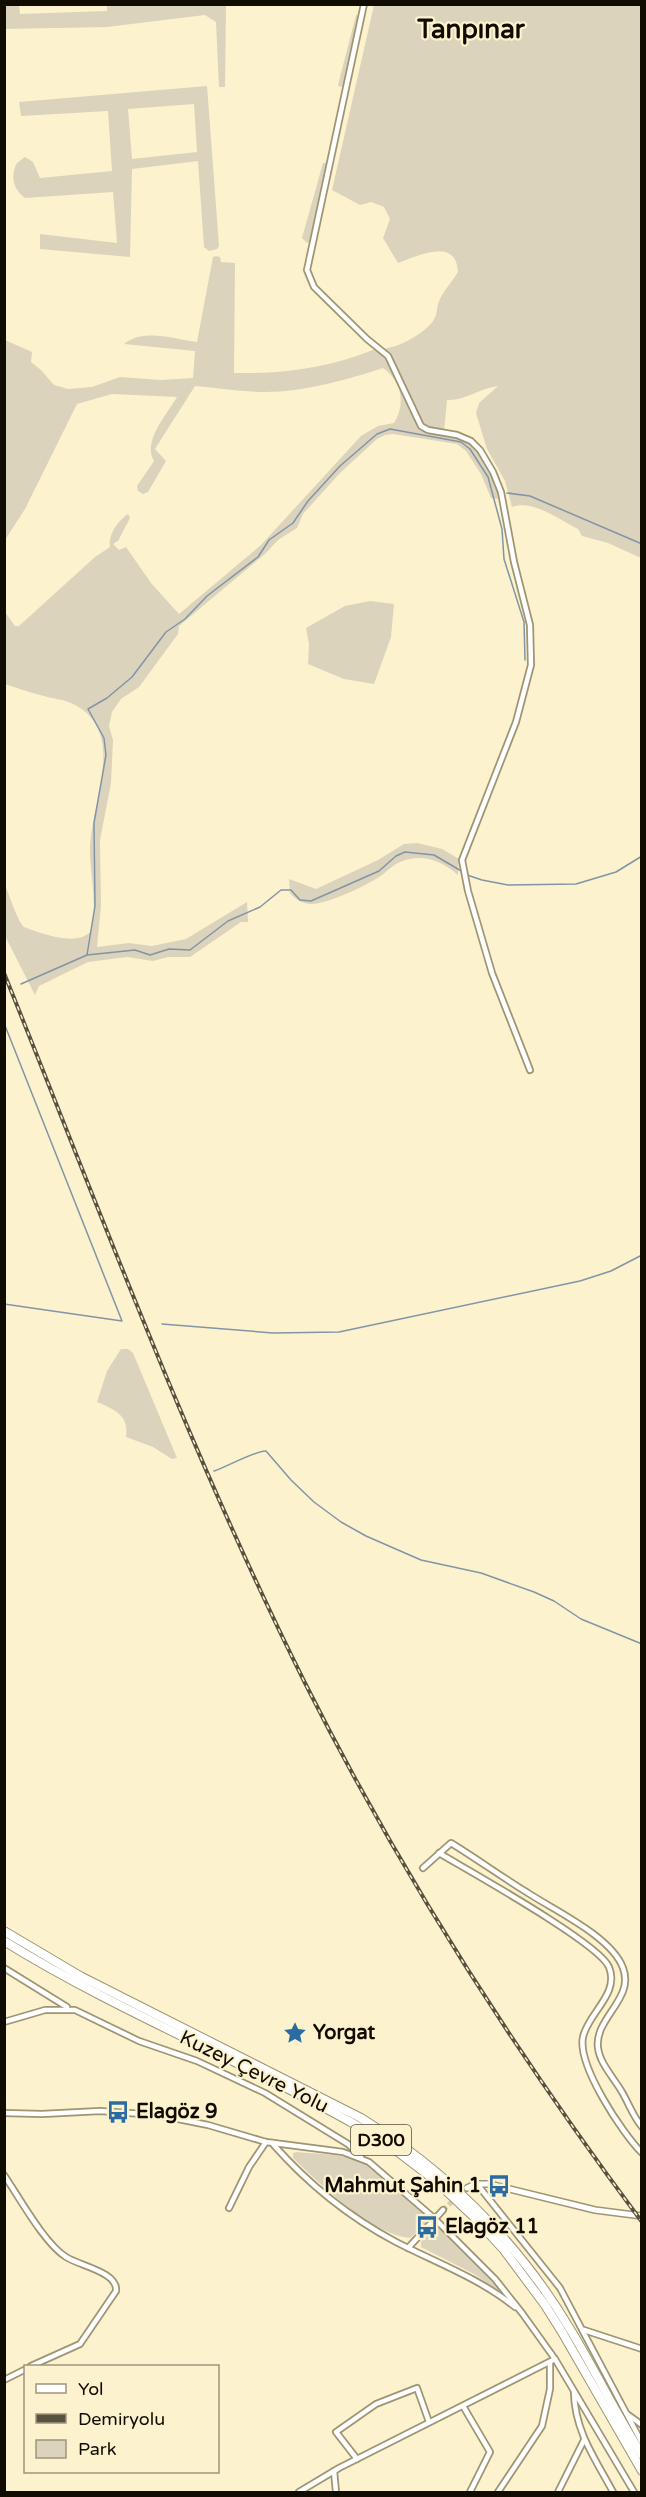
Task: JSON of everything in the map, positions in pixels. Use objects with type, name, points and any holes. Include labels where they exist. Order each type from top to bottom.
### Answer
[{"type":"highway","name":"Kuzey Çevre Yolu","points":[[4,1931],[90,1981],[361,2118],[390,2136],[440,2174],[495,2228],[553,2302],[642,2455]]},
{"type":"highway","name":"Kuzey Çevre Yolu","points":[[4,1941],[75,1983],[326,2107],[386,2142],[436,2181],[490,2235],[545,2305],[642,2471]]},
{"type":"street","points":[[364,4],[307,270],[314,287],[367,339],[380,347],[388,356],[421,426],[428,430],[462,437],[474,444],[493,472],[501,492],[514,562],[530,625],[531,657],[516,722],[462,860],[468,891],[492,973],[530,1070]]},
{"type":"street","points":[[423,1868],[451,1843],[530,1894],[558,1909],[616,1954],[624,1971],[624,1985],[619,2000],[602,2027],[598,2049],[608,2071],[642,2127]]},
{"type":"street","points":[[439,1853],[575,1937],[605,1961],[610,1972],[610,1987],[586,2028],[582,2044],[583,2055],[588,2069],[611,2109],[642,2153]]},
{"type":"street","points":[[4,1968],[69,2009],[139,2041],[197,2061],[265,2093],[348,2144],[363,2159]]},
{"type":"street","points":[[4,2022],[45,2010],[69,2009]]},
{"type":"street","points":[[4,2113],[144,2113],[208,2125],[269,2142],[343,2152],[376,2166],[435,2219],[495,2279],[522,2313],[574,2392],[634,2493]]},
{"type":"street","points":[[230,2208],[249,2167],[269,2142]]},
{"type":"street","points":[[269,2142],[327,2199],[359,2222],[469,2276],[522,2313]]},
{"type":"street","points":[[4,2175],[60,2252],[68,2259],[111,2278],[116,2286],[116,2291],[84,2341],[76,2347],[36,2365]]},
{"type":"street","points":[[467,2188],[477,2184],[494,2184],[595,2211],[642,2216]]},
{"type":"street","points":[[477,2184],[560,2288],[584,2329],[642,2443]]},
{"type":"street","points":[[408,2248],[443,2210]]},
{"type":"street","points":[[584,2329],[642,2349]]},
{"type":"street","points":[[298,2493],[334,2471],[552,2360]]},
{"type":"street","points":[[498,2493],[542,2426],[550,2389],[552,2360]]},
{"type":"street","points":[[4,2380],[24,2370]]},
{"type":"street","points":[[357,2459],[336,2432],[376,2404],[417,2388],[429,2422]]},
{"type":"street","points":[[574,2392],[577,2421],[584,2440],[613,2493]]},
{"type":"street","points":[[463,2406],[489,2450],[489,2457],[470,2493]]},
{"type":"street","points":[[625,2413],[642,2425]]},
{"type":"street","points":[[558,2493],[584,2440]]},
{"type":"street","points":[[334,2471],[336,2493]]},
{"type":"green space","points":[[5,5],[19,5],[20,14],[107,11],[107,5],[226,5],[225,87],[219,87],[216,22],[205,15],[107,27],[5,29]]},
{"type":"green space","points":[[374,5],[641,5],[641,558],[608,543],[582,536],[578,529],[537,508],[520,505],[512,507],[505,481],[487,449],[476,413],[479,403],[498,386],[460,399],[447,400],[444,431],[465,438],[479,450],[495,480],[501,496],[499,499],[491,498],[481,474],[466,451],[457,444],[393,434],[377,439],[340,473],[303,514],[297,528],[278,540],[266,553],[179,626],[178,634],[139,687],[121,699],[112,712],[109,726],[113,740],[111,783],[100,840],[101,905],[97,947],[129,943],[152,946],[186,939],[247,902],[248,922],[241,922],[190,957],[168,957],[153,961],[127,957],[88,962],[39,986],[35,995],[5,936],[4,883],[24,927],[67,939],[84,936],[90,932],[94,901],[90,845],[103,766],[103,747],[98,730],[88,715],[71,703],[5,684],[5,612],[15,626],[19,626],[95,557],[110,547],[114,528],[128,514],[130,518],[118,541],[113,544],[119,550],[126,547],[151,583],[179,614],[261,545],[361,436],[378,426],[394,423],[401,401],[398,386],[383,368],[325,385],[295,390],[265,392],[195,386],[155,449],[166,461],[148,492],[143,494],[138,491],[137,486],[154,461],[151,453],[153,437],[177,397],[112,394],[77,404],[25,509],[5,540],[5,340],[32,352],[31,362],[54,385],[68,389],[92,387],[120,377],[161,380],[193,378],[195,351],[124,344],[132,339],[149,336],[197,342],[213,257],[216,256],[220,257],[221,262],[235,263],[234,373],[288,371],[341,361],[375,349],[398,345],[415,337],[428,327],[435,319],[442,296],[458,272],[456,261],[451,254],[435,251],[398,263],[383,238],[390,219],[384,207],[371,202],[360,205],[332,190]]},
{"type":"green space","points":[[356,15],[361,16],[344,86],[340,87],[338,85]]},
{"type":"green space","points":[[207,86],[219,246],[217,249],[209,251],[204,247],[198,161],[132,169],[130,257],[40,249],[40,234],[117,243],[113,192],[25,198],[15,186],[13,177],[17,163],[25,157],[33,162],[40,178],[112,171],[108,111],[21,116],[19,102]],"holes":[[[194,104],[197,152],[132,159],[128,109]]]},
{"type":"green space","points":[[323,163],[328,163],[312,241],[307,243],[302,238]]},
{"type":"green space","points":[[370,601],[394,604],[391,637],[374,684],[344,679],[308,664],[309,644],[306,628],[345,606]]},
{"type":"green space","points":[[417,843],[442,849],[459,859],[458,875],[438,862],[414,858],[398,863],[365,885],[326,901],[310,904],[298,900],[290,893],[289,879],[316,889],[378,860],[404,844]]},
{"type":"green space","points":[[121,1349],[128,1349],[133,1353],[177,1458],[172,1459],[153,1447],[126,1437],[126,1424],[119,1414],[97,1402],[107,1371]]},
{"type":"green space","points":[[293,2153],[344,2156],[369,2164],[396,2185],[428,2217],[429,2221],[410,2238],[379,2227],[363,2218],[317,2181],[293,2158]]},
{"type":"green space","points":[[439,2226],[493,2279],[508,2298],[476,2275],[421,2247],[421,2242],[435,2227]]},
{"type":"waterway","points":[[87,955],[95,906],[94,823],[106,755],[104,738],[88,709],[107,698],[132,677],[166,632],[185,619],[207,596],[258,557],[269,540],[293,523],[308,501],[340,466],[377,434],[390,429],[461,442],[470,449],[488,477],[502,529],[504,559],[524,622],[525,660]]},
{"type":"waterway","points":[[507,493],[530,496],[642,544]]},
{"type":"waterway","points":[[21,984],[87,955],[135,950],[150,955],[169,949],[190,950],[228,921],[260,907],[281,890],[291,890],[300,900],[311,901],[379,871],[396,856],[405,852],[434,855],[463,872]]},
{"type":"waterway","points":[[467,875],[508,885],[576,884],[616,872],[642,856]]},
{"type":"waterway","points":[[4,1023],[122,1321],[4,1304]]},
{"type":"waterway","points":[[162,1324],[273,1333],[339,1332],[580,1281],[611,1271],[642,1255]]},
{"type":"waterway","points":[[214,1471],[266,1451],[314,1502],[341,1522],[366,1536],[421,1560],[481,1573],[534,1592],[554,1601],[581,1619],[642,1644]]},
{"type":"tunnel","points":[[443,2210],[467,2188]]},
{"type":"railway","points":[[4,973],[147,1331],[223,1508],[305,1683],[380,1823],[462,1960],[549,2093],[642,2222]]},
{"type":"place","name":"Yorgat","points":[[295,2033]]},
{"type":"place","name":"Elagöz 9","points":[[118,2112]]},
{"type":"place","name":"Mahmut Şahin 1","points":[[499,2186]]},
{"type":"place","name":"Elagöz 11","points":[[427,2227]]},
{"type":"district","name":"Tanpınar","points":[[471,29]]}]
